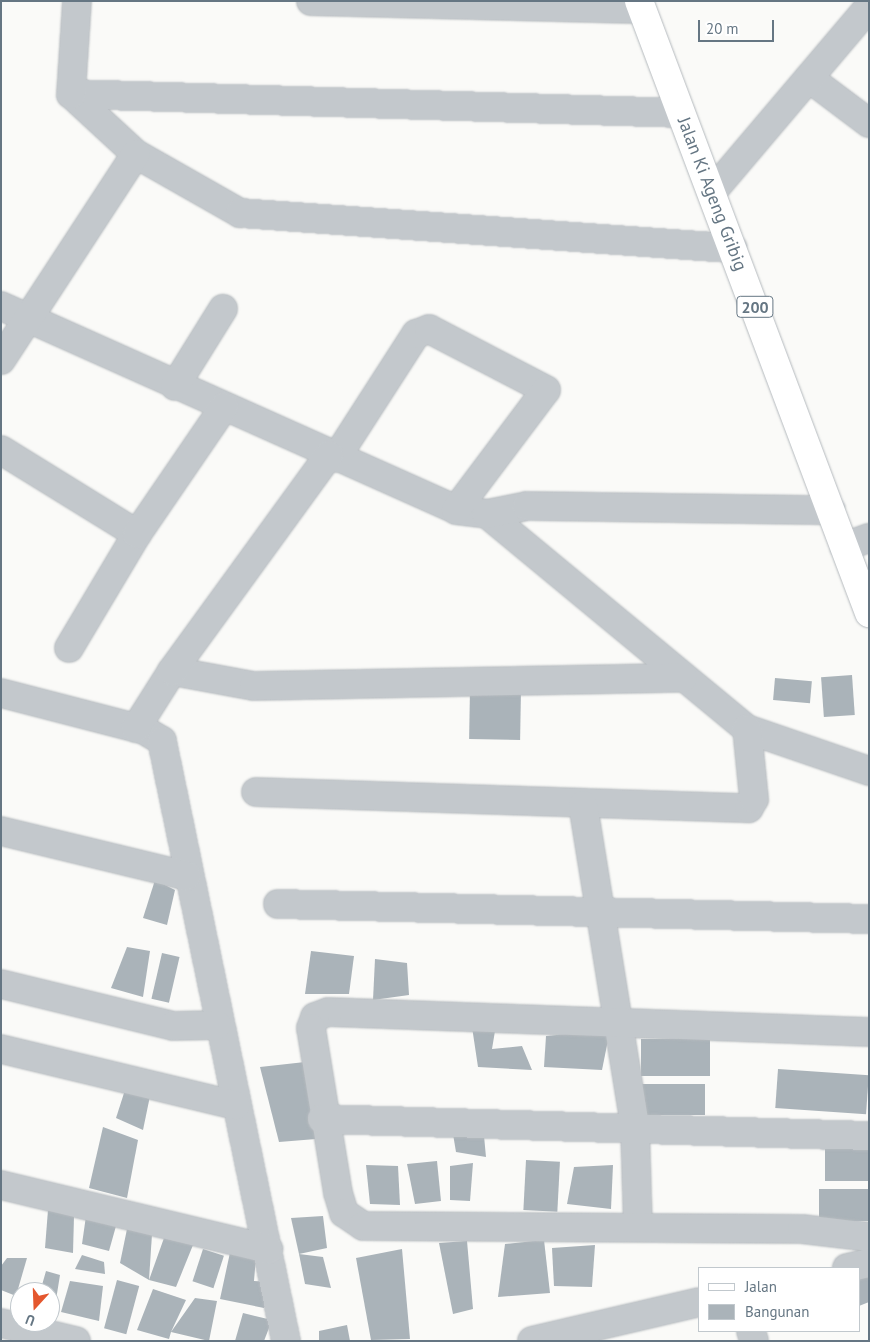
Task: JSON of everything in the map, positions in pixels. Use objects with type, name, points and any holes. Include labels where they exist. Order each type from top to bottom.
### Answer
[{"type":"main road","name":"Jalan Ki Ageng Gribig","points":[[640,5],[831,510],[857,542],[869,613]]},
{"type":"street","points":[[71,94],[77,1]]},
{"type":"street","points":[[311,1],[640,5]]},
{"type":"street","points":[[712,192],[869,7]]},
{"type":"street","points":[[809,78],[869,123]]},
{"type":"street","points":[[71,94],[681,113]]},
{"type":"street","points":[[71,94],[136,154],[240,213],[733,248]]},
{"type":"street","points":[[1,360],[136,154]]},
{"type":"street","points":[[1,306],[456,510],[487,514],[527,506],[831,510]]},
{"type":"street","points":[[176,386],[223,309]]},
{"type":"street","points":[[136,728],[172,671],[333,456],[416,334],[429,330],[546,390],[456,510]]},
{"type":"street","points":[[69,648],[137,534],[224,407]]},
{"type":"street","points":[[1,450],[137,534]]},
{"type":"street","points":[[487,514],[747,729],[869,771]]},
{"type":"street","points":[[172,671],[254,686],[683,678]]},
{"type":"street","points":[[1,693],[136,728],[159,736],[164,747],[217,1026],[268,1250],[286,1341]]},
{"type":"street","points":[[256,792],[583,805],[749,808],[754,799],[747,729]]},
{"type":"street","points":[[583,805],[603,912],[621,1026],[634,1127],[638,1227]]},
{"type":"street","points":[[1,831],[187,876]]},
{"type":"street","points":[[278,904],[869,920]]},
{"type":"street","points":[[1,984],[174,1026],[217,1026]]},
{"type":"street","points":[[869,1032],[621,1026],[320,1014],[311,1028],[322,1119],[344,1214],[363,1226],[802,1229],[869,1237]]},
{"type":"street","points":[[1,1049],[235,1105]]},
{"type":"street","points":[[322,1119],[634,1127],[869,1136]]},
{"type":"street","points":[[1,1185],[268,1250]]},
{"type":"street","points":[[851,1267],[869,1263]]},
{"type":"street","points":[[532,1341],[698,1302]]},
{"type":"street","points":[[1,1323],[76,1341]]},
{"type":"building","points":[[852,675],[855,715],[824,717],[821,677]]},
{"type":"building","points":[[775,678],[812,681],[810,703],[773,700]]},
{"type":"building","points":[[470,688],[521,689],[520,740],[469,739]]},
{"type":"building","points":[[155,880],[175,890],[167,925],[143,918]]},
{"type":"building","points":[[127,947],[150,951],[143,997],[111,988]]},
{"type":"building","points":[[311,951],[354,956],[349,994],[305,994]]},
{"type":"building","points":[[162,953],[180,957],[169,1003],[151,999]]},
{"type":"building","points":[[375,959],[407,963],[409,995],[373,1000]]},
{"type":"building","points":[[472,1027],[495,1031],[492,1049],[522,1046],[532,1070],[478,1067]]},
{"type":"building","points":[[610,1030],[602,1070],[544,1067],[546,1036]]},
{"type":"building","points":[[641,1039],[710,1039],[710,1076],[641,1076]]},
{"type":"building","points":[[305,1062],[316,1139],[279,1142],[260,1067]]},
{"type":"building","points":[[778,1069],[869,1075],[866,1114],[775,1108]]},
{"type":"building","points":[[638,1084],[705,1084],[705,1115],[638,1115]]},
{"type":"building","points":[[125,1090],[150,1096],[143,1130],[116,1118]]},
{"type":"building","points":[[103,1127],[138,1140],[127,1198],[89,1188]]},
{"type":"building","points":[[453,1134],[484,1136],[486,1157],[456,1152]]},
{"type":"building","points":[[825,1148],[869,1148],[869,1181],[825,1181]]},
{"type":"building","points":[[526,1160],[560,1162],[557,1212],[523,1210]]},
{"type":"building","points":[[437,1161],[441,1201],[415,1204],[407,1164]]},
{"type":"building","points":[[473,1163],[470,1201],[450,1200],[450,1166]]},
{"type":"building","points":[[366,1165],[398,1166],[400,1205],[370,1204]]},
{"type":"building","points":[[613,1165],[611,1209],[567,1204],[574,1167]]},
{"type":"building","points":[[819,1189],[869,1189],[869,1221],[819,1221]]},
{"type":"building","points":[[48,1210],[74,1216],[73,1253],[45,1248]]},
{"type":"building","points":[[86,1216],[116,1226],[109,1251],[82,1244]]},
{"type":"building","points":[[323,1216],[327,1248],[299,1254],[291,1218]]},
{"type":"building","points":[[127,1229],[152,1234],[149,1280],[120,1263]]},
{"type":"building","points":[[164,1238],[193,1245],[176,1287],[149,1280]]},
{"type":"building","points":[[544,1240],[550,1293],[498,1297],[505,1244]]},
{"type":"building","points":[[467,1241],[473,1309],[453,1314],[439,1243]]},
{"type":"building","points":[[595,1245],[592,1287],[554,1286],[552,1248]]},
{"type":"building","points":[[231,1248],[256,1257],[254,1281],[271,1282],[264,1308],[220,1299]]},
{"type":"building","points":[[203,1249],[224,1256],[213,1288],[192,1281]]},
{"type":"building","points":[[402,1249],[410,1339],[371,1340],[356,1258]]},
{"type":"building","points":[[299,1254],[323,1257],[331,1288],[305,1284]]},
{"type":"building","points":[[82,1255],[104,1262],[105,1274],[75,1269]]},
{"type":"building","points":[[7,1258],[27,1258],[20,1282],[10,1282],[10,1294],[1,1290],[1,1266]]},
{"type":"building","points":[[46,1271],[60,1275],[59,1282],[43,1282]]},
{"type":"building","points":[[869,1276],[869,1302],[860,1306],[860,1279]]},
{"type":"building","points":[[117,1280],[139,1286],[126,1334],[104,1328]]},
{"type":"building","points":[[70,1281],[103,1286],[99,1321],[61,1312]]},
{"type":"building","points":[[153,1289],[186,1300],[169,1339],[137,1330]]},
{"type":"building","points":[[195,1298],[217,1301],[209,1341],[171,1332]]},
{"type":"building","points":[[243,1313],[272,1320],[264,1341],[235,1341]]},
{"type":"building","points":[[347,1325],[350,1341],[319,1341],[319,1331]]}]
